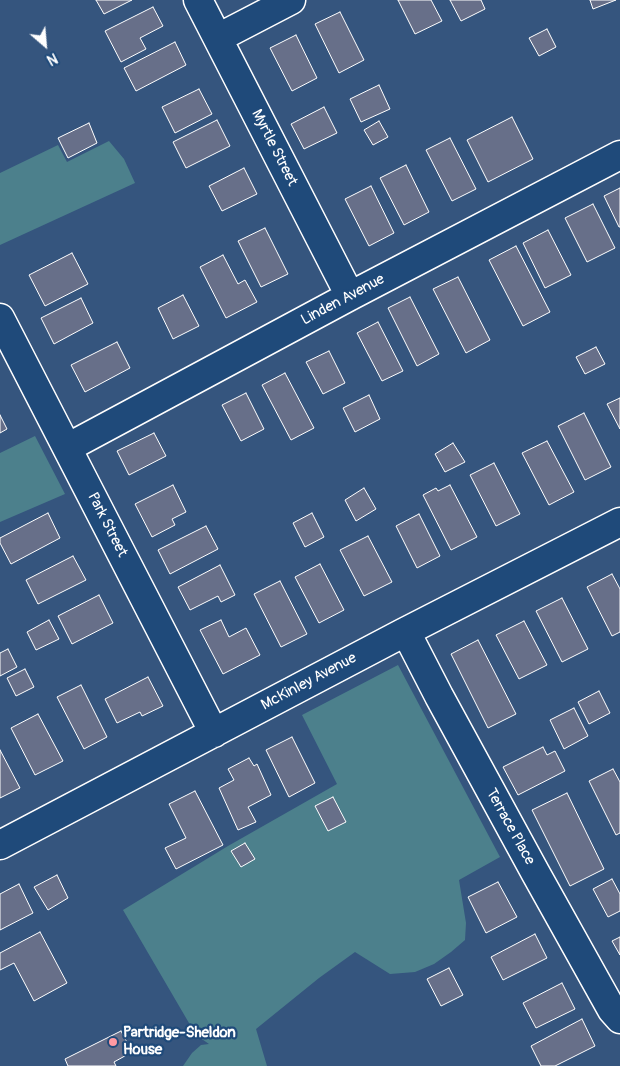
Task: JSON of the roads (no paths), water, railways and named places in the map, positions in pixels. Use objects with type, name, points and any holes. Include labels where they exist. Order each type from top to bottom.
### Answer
[{"type":"street","name":"Myrtle Street","points":[[198,0],[350,296]]},
{"type":"street","points":[[218,38],[291,0]]},
{"type":"street","name":"Linden Avenue","points":[[67,448],[350,296],[620,155]]},
{"type":"street","name":"Park Street","points":[[0,318],[214,733]]},
{"type":"street","name":"McKinley Avenue","points":[[0,845],[620,522]]},
{"type":"street","name":"Terrace Place","points":[[406,632],[539,880],[612,1010],[620,1019]]},
{"type":"place","name":"Partridge-Sheldon House","points":[[113,1042]]}]
